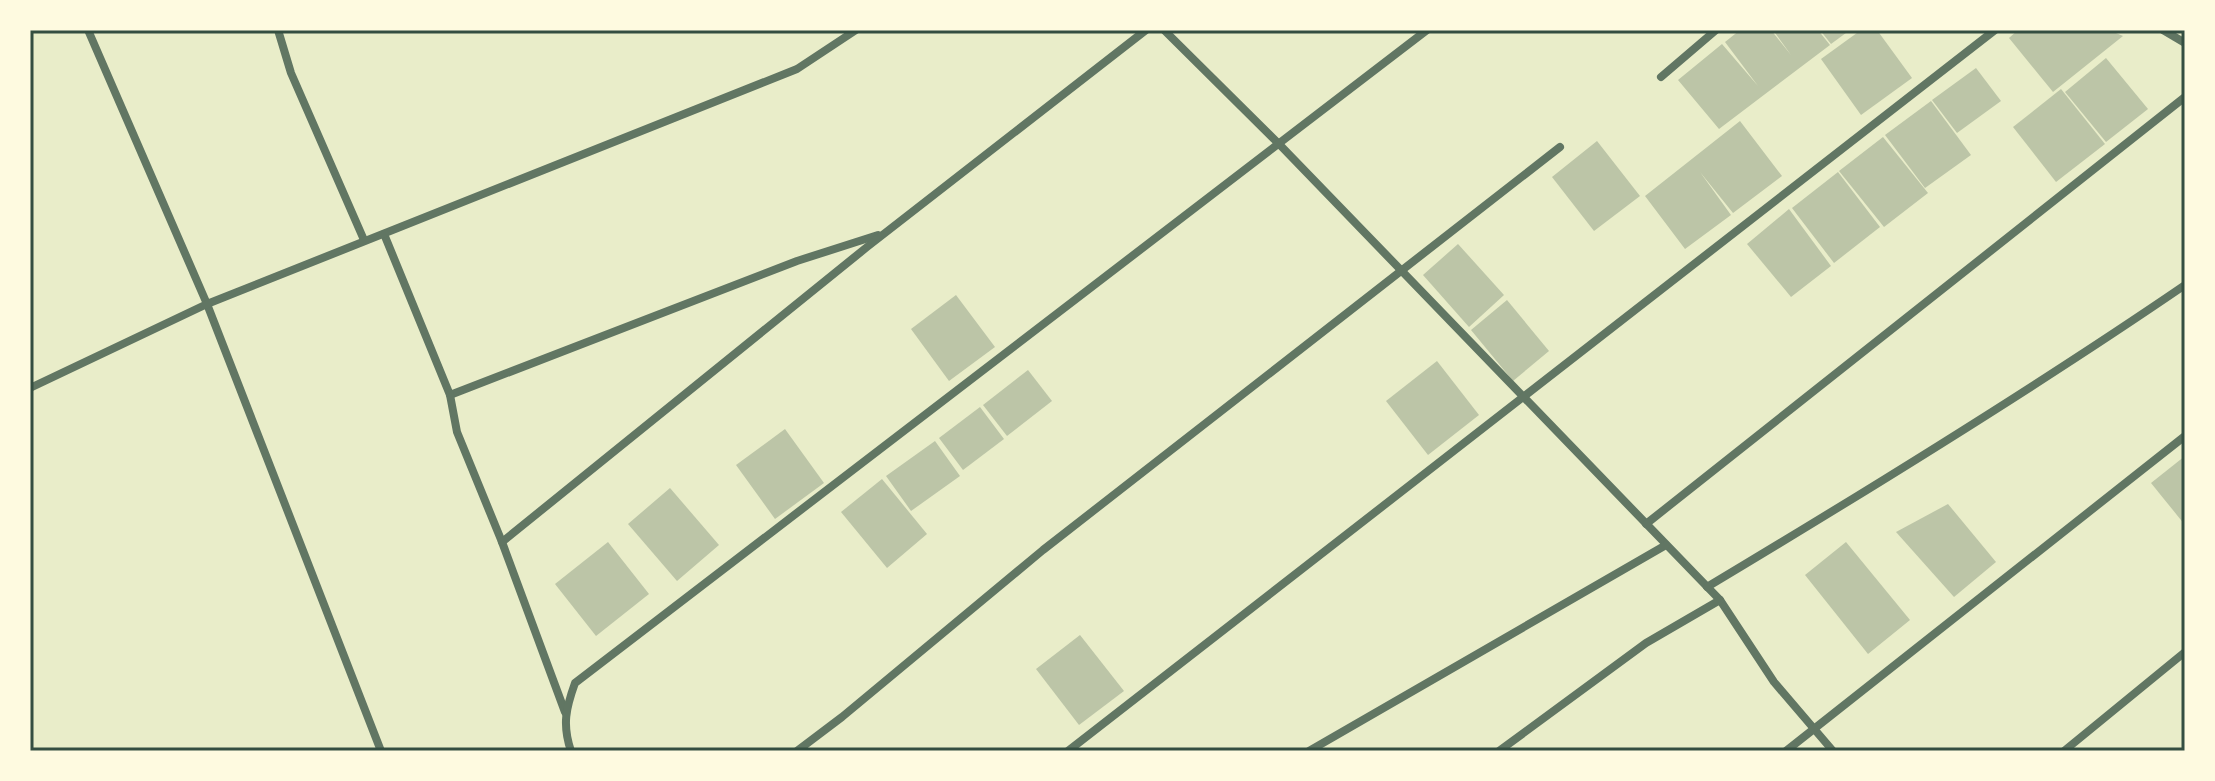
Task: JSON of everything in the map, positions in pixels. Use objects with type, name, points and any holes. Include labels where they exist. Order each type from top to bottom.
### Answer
[{"type":"street","points":[[88,30],[207,304],[381,751]]},
{"type":"street","points":[[278,30],[297,87],[364,240]]},
{"type":"street","points":[[30,388],[207,304],[797,69],[856,30]]},
{"type":"street","points":[[502,542],[886,232],[1146,30]]},
{"type":"street","points":[[1164,30],[1279,144],[1720,600],[1774,682],[1833,751]]},
{"type":"street","points":[[571,751],[565,712],[575,683],[1427,30]]},
{"type":"street","points":[[1661,77],[1716,30]]},
{"type":"street","points":[[1068,751],[1995,30]]},
{"type":"street","points":[[2163,30],[2185,43]]},
{"type":"street","points":[[1646,524],[2185,97]]},
{"type":"street","points":[[797,751],[1043,550],[1560,147]]},
{"type":"street","points":[[450,395],[797,261],[886,232]]},
{"type":"street","points":[[384,234],[450,395],[457,432],[565,712]]},
{"type":"street","points":[[1707,587],[1856,498],[2185,285]]},
{"type":"street","points":[[1786,751],[2185,436]]},
{"type":"street","points":[[1309,751],[1666,545]]},
{"type":"street","points":[[1499,751],[1646,643],[1720,600]]},
{"type":"street","points":[[2064,751],[2185,652]]},
{"type":"building","points":[[1740,30],[1771,30],[1791,55],[1773,30],[1818,30],[1830,45],[1719,129],[1678,80],[1722,44],[1758,86],[1725,42]]},
{"type":"building","points":[[1820,30],[1850,30],[1831,44]]},
{"type":"building","points":[[1861,30],[1877,30],[1912,78],[1861,115],[1821,59]]},
{"type":"building","points":[[2018,30],[2109,30],[2123,36],[2053,92],[2009,38]]},
{"type":"building","points":[[2106,58],[2148,109],[2106,142],[2065,92]]},
{"type":"building","points":[[1976,68],[2001,101],[1957,133],[1932,100]]},
{"type":"building","points":[[2061,89],[2105,144],[2056,182],[2013,127]]},
{"type":"building","points":[[1931,101],[1971,155],[1925,188],[1885,135]]},
{"type":"building","points":[[1740,121],[1782,176],[1733,213],[1700,172],[1731,215],[1685,249],[1645,196]]},
{"type":"building","points":[[1883,137],[1928,193],[1884,227],[1839,171]]},
{"type":"building","points":[[1597,141],[1640,196],[1594,231],[1552,177]]},
{"type":"building","points":[[1838,172],[1880,227],[1834,263],[1792,208]]},
{"type":"building","points":[[1789,209],[1831,266],[1791,297],[1747,244]]},
{"type":"building","points":[[1458,244],[1504,295],[1469,327],[1423,275]]},
{"type":"building","points":[[956,295],[995,347],[949,381],[911,329]]},
{"type":"building","points":[[1507,300],[1549,351],[1513,381],[1471,330]]},
{"type":"building","points":[[1437,361],[1479,415],[1428,455],[1386,401]]},
{"type":"building","points":[[1028,370],[1052,401],[1007,436],[983,405]]},
{"type":"building","points":[[980,407],[1004,439],[963,470],[939,438]]},
{"type":"building","points":[[785,429],[824,483],[775,519],[736,465]]},
{"type":"building","points":[[935,441],[960,476],[911,511],[886,476]]},
{"type":"building","points":[[2185,456],[2185,525],[2151,483]]},
{"type":"building","points":[[882,479],[927,534],[887,568],[841,512]]},
{"type":"building","points":[[670,488],[719,545],[677,581],[628,524]]},
{"type":"building","points":[[1948,504],[1996,562],[1954,597],[1896,532]]},
{"type":"building","points":[[608,542],[649,594],[596,636],[555,584]]},
{"type":"building","points":[[1846,542],[1910,620],[1868,654],[1805,575]]},
{"type":"building","points":[[1080,635],[1124,691],[1079,725],[1036,669]]}]
